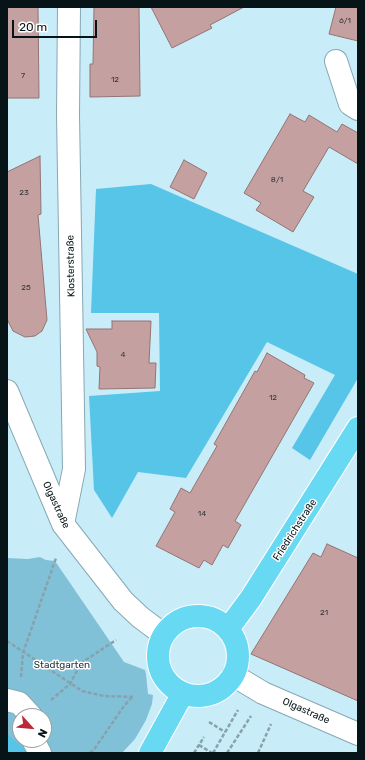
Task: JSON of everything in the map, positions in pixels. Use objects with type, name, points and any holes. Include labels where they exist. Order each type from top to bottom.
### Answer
[{"type":"main road","name":"Friedrichstraße","points":[[228,629],[251,598],[358,428]]},
{"type":"main road","points":[[199,616],[212,619],[228,629],[237,649],[238,663],[233,676],[224,686],[211,694],[197,696],[183,693],[171,686],[162,675],[158,662],[159,648],[164,635],[173,625],[185,618],[199,616]]},
{"type":"main road","points":[[150,753],[183,693]]},
{"type":"street","name":"Klosterstraße","points":[[63,524],[74,469],[68,115],[69,7]]},
{"type":"street","points":[[336,62],[350,104],[358,109]]},
{"type":"street","name":"Olgastraße","points":[[7,391],[63,524],[123,602],[164,635]]},
{"type":"street","name":"Olgastraße","points":[[233,676],[262,693],[358,734]]},
{"type":"path","points":[[63,524],[57,555],[23,653],[26,706],[70,684],[81,663],[116,640]]},
{"type":"path","points":[[7,641],[82,691],[98,695],[133,697],[124,706],[90,753]]},
{"type":"path","points":[[199,745],[213,753],[238,710]]},
{"type":"path","points":[[227,753],[251,716]]},
{"type":"path","points":[[210,722],[226,732]]},
{"type":"path","points":[[258,753],[271,723]]},
{"type":"path","points":[[194,753],[204,737]]},
{"type":"green space","name":"Stadtgarten","points":[[40,557],[46,560],[55,561],[124,662],[145,670],[148,694],[153,695],[152,704],[146,720],[135,739],[122,753],[7,753],[7,558],[28,559]]},
{"type":"shaded area","points":[[151,184],[358,274],[358,378],[310,460],[292,448],[335,375],[267,342],[186,478],[138,472],[112,518],[94,490],[89,396],[160,391],[159,313],[91,313],[96,189]]},
{"type":"shaded area","points":[[7,734],[12,738],[12,748],[24,748],[30,753],[7,753]]},
{"type":"building","points":[[7,7],[38,7],[39,98],[7,98]]},
{"type":"building","points":[[94,7],[139,7],[140,96],[90,97],[90,64],[93,64]]},
{"type":"building","points":[[151,7],[244,7],[210,25],[212,28],[172,48]]},
{"type":"building","points":[[336,7],[358,7],[358,41],[329,34]]},
{"type":"building","points":[[290,114],[305,122],[309,115],[337,132],[342,124],[358,133],[358,164],[329,147],[303,191],[314,197],[293,232],[256,210],[261,203],[244,193]]},
{"type":"building","points":[[40,156],[41,214],[38,215],[47,320],[42,331],[35,336],[25,337],[13,331],[7,319],[7,172]]},
{"type":"building","points":[[184,160],[207,173],[194,199],[170,187]]},
{"type":"building","points":[[112,321],[151,321],[149,363],[156,363],[155,388],[99,389],[100,367],[97,366],[97,352],[86,329],[112,329]]},
{"type":"building","points":[[267,353],[305,375],[304,378],[314,383],[235,521],[241,525],[228,548],[223,545],[212,565],[204,560],[199,568],[156,546],[175,512],[170,509],[181,488],[190,493],[217,446],[214,444],[255,371],[257,372]]},
{"type":"building","points":[[327,544],[358,558],[358,701],[251,654],[313,553],[321,557]]}]
